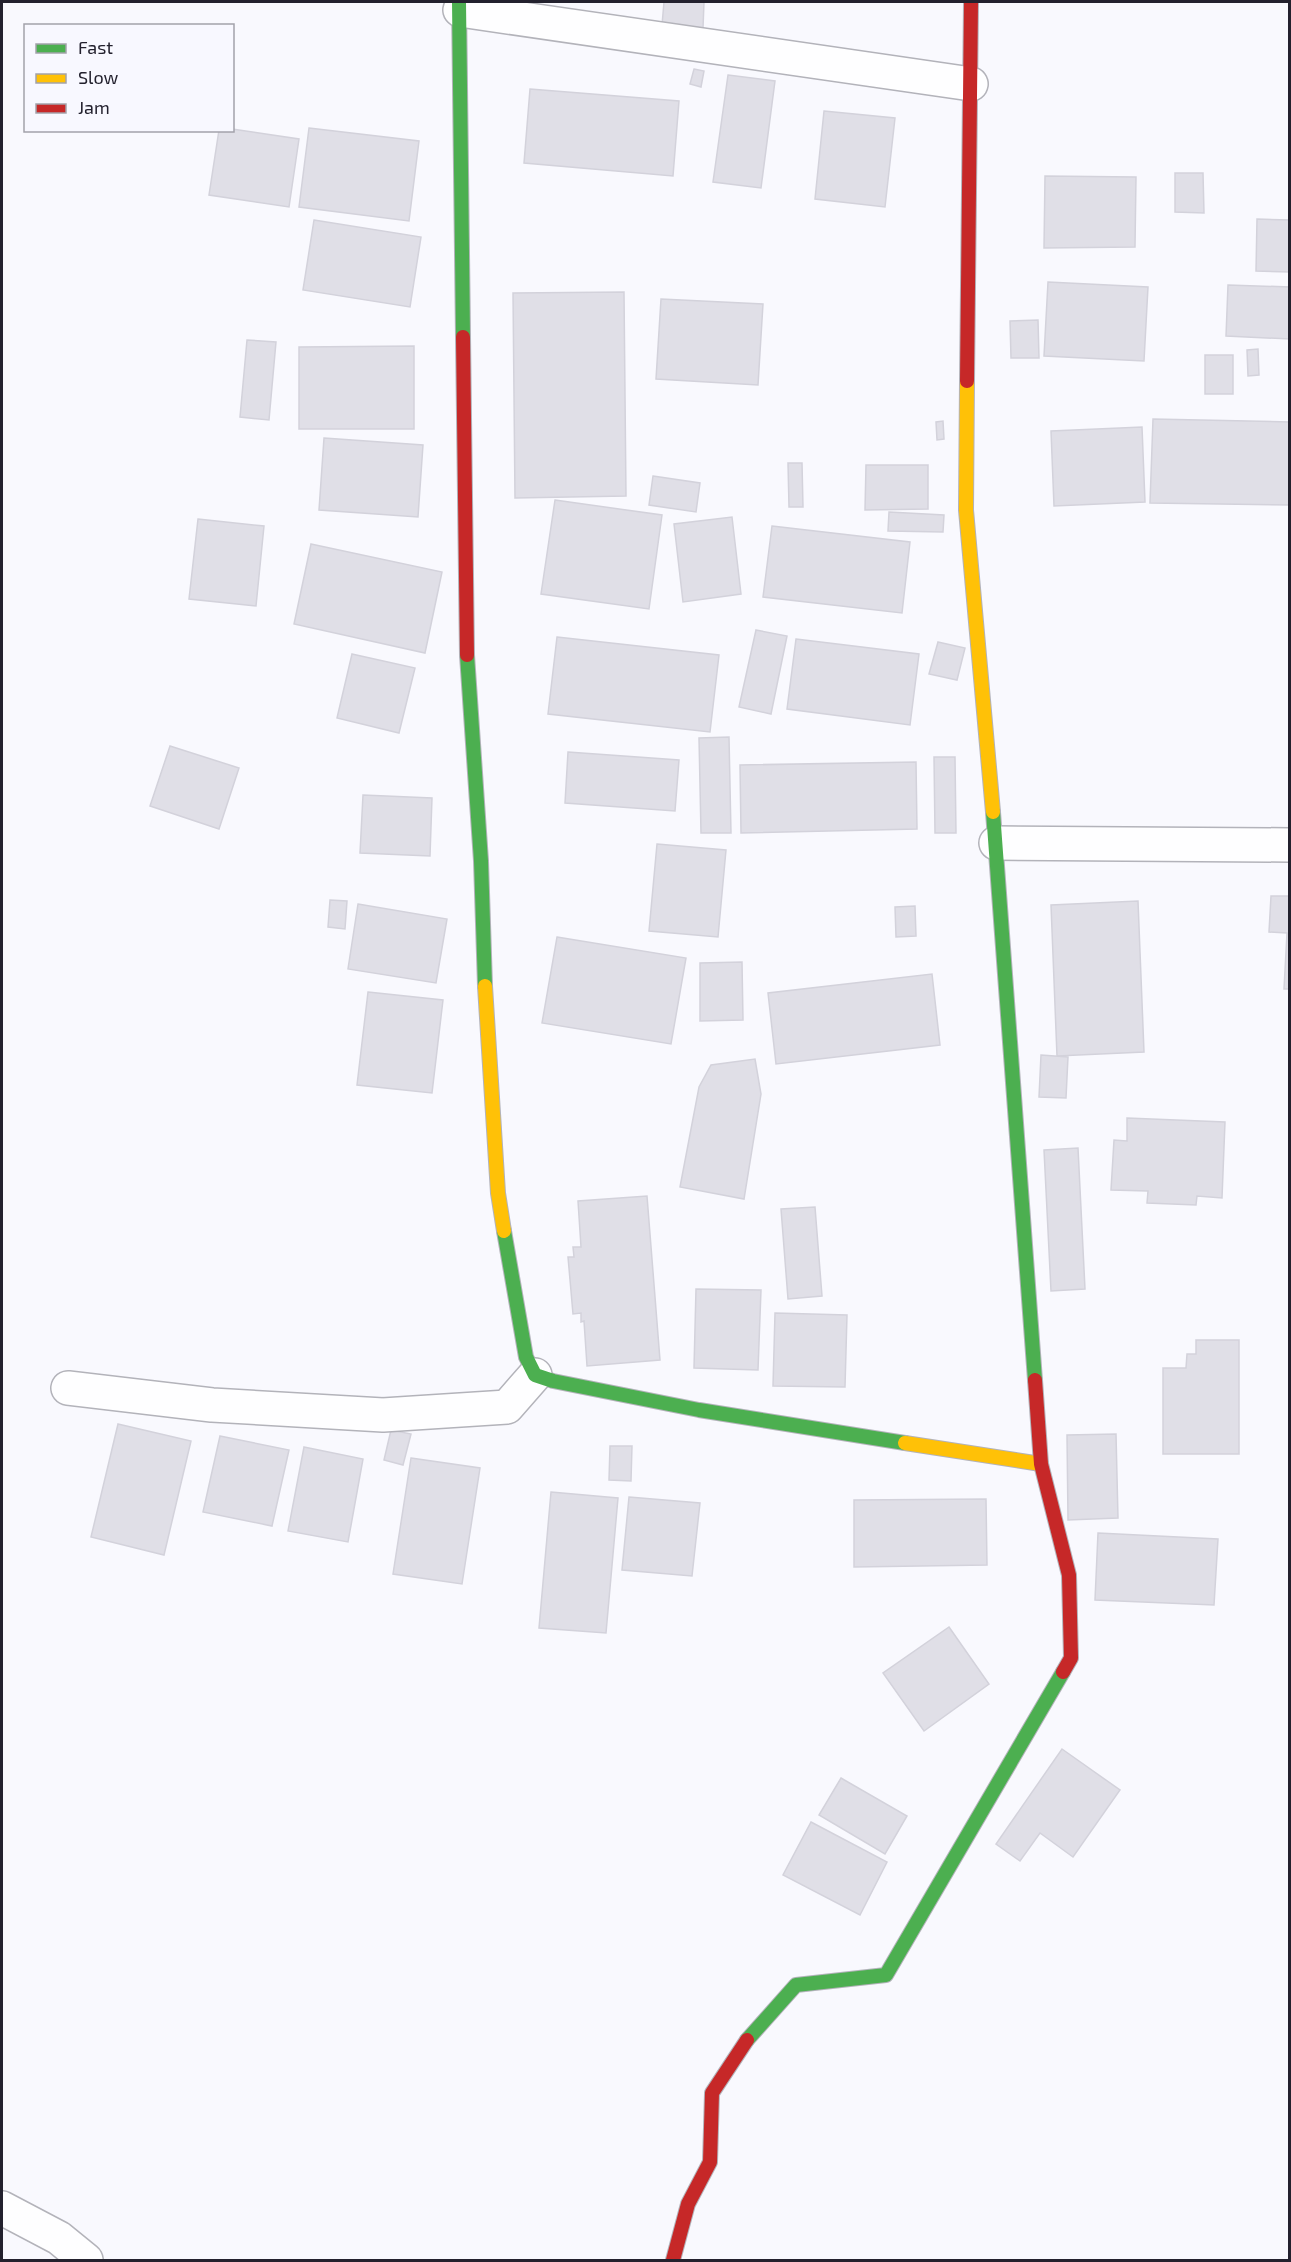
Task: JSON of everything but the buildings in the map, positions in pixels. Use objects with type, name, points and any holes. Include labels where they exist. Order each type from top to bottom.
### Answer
[{"type":"street","points":[[673,2260],[688,2204],[710,2162],[712,2093],[744,2043],[796,1985],[886,1975],[1071,1658],[1069,1575],[1041,1464],[996,843],[966,510],[971,2]]},
{"type":"street","points":[[535,1375],[526,1357],[498,1193],[486,1031],[481,861],[467,687],[459,6],[971,84]]},
{"type":"street","points":[[996,843],[1290,845]]},
{"type":"street","points":[[68,1388],[212,1405],[383,1415],[507,1407],[535,1375]]},
{"type":"street","points":[[535,1375],[699,1410],[1041,1464]]},
{"type":"street","points":[[2,2208],[59,2238],[86,2260]]},
{"type":"traffic: fast","points":[[459,2],[463,337]]},
{"type":"traffic: fast","points":[[467,655],[481,861],[485,986]]},
{"type":"traffic: fast","points":[[993,812],[1035,1380]]},
{"type":"traffic: fast","points":[[504,1231],[526,1357],[535,1375],[553,1381],[699,1410],[905,1443]]},
{"type":"traffic: fast","points":[[747,2040],[796,1985],[886,1975],[1063,1672]]},
{"type":"traffic: slow","points":[[967,381],[966,510],[993,812]]},
{"type":"traffic: slow","points":[[485,986],[498,1193],[504,1231]]},
{"type":"traffic: slow","points":[[905,1443],[1041,1464]]},
{"type":"traffic: jam","points":[[967,381],[971,2]]},
{"type":"traffic: jam","points":[[463,337],[467,655]]},
{"type":"traffic: jam","points":[[1035,1380],[1041,1464],[1069,1575],[1071,1658],[1063,1672]]},
{"type":"traffic: jam","points":[[673,2260],[688,2204],[710,2162],[712,2093],[747,2040]]}]
